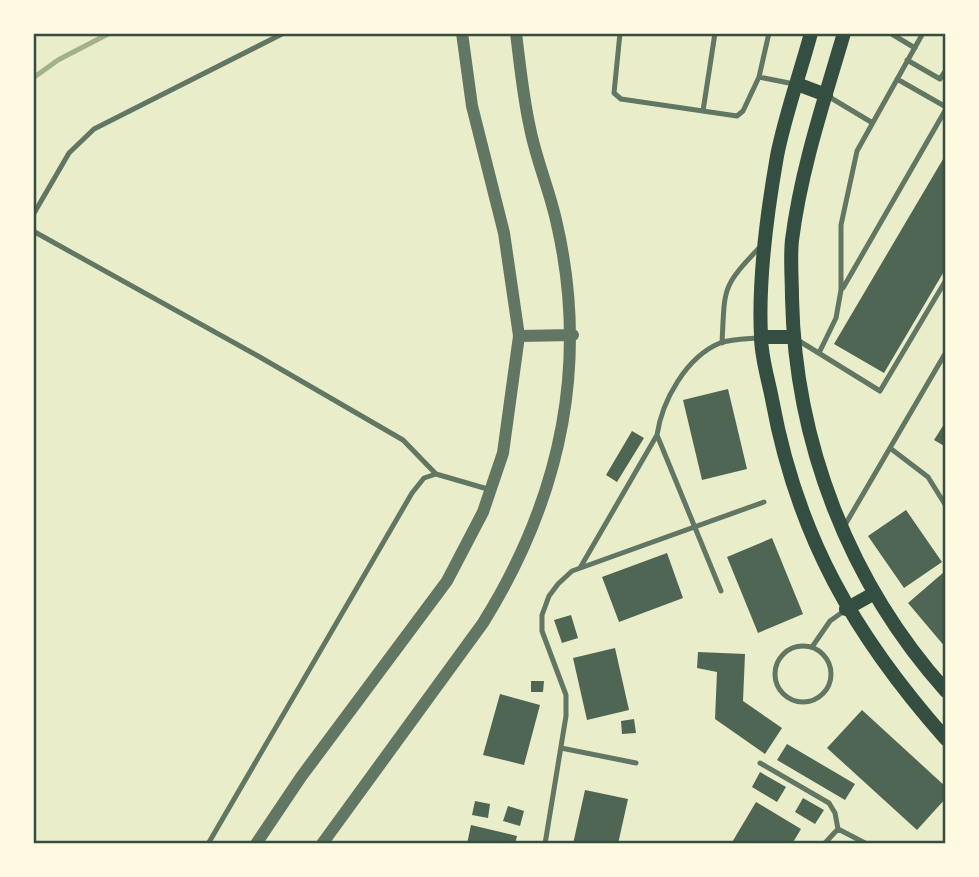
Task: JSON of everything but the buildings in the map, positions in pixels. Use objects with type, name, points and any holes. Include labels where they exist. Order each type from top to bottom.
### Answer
[{"type":"main road","points":[[811,33],[778,155],[767,240],[761,337],[780,442],[816,544],[846,609],[882,662],[946,739]]},
{"type":"main road","points":[[844,33],[804,172],[792,242],[793,337],[814,449],[827,493],[842,529],[873,594],[946,691]]},
{"type":"main road","points":[[797,84],[826,94]]},
{"type":"main road","points":[[761,337],[793,337]]},
{"type":"main road","points":[[846,609],[873,594]]},
{"type":"street","points":[[256,844],[301,778],[447,581],[483,512],[503,453],[519,336],[504,233],[472,106],[462,33]]},
{"type":"street","points":[[322,844],[484,623],[506,586],[538,514],[555,461],[566,401],[573,335],[557,222],[530,129],[516,33]]},
{"type":"street","points":[[519,336],[573,335]]},
{"type":"lane","points":[[33,215],[69,153],[94,129],[284,33]]},
{"type":"lane","points":[[620,33],[614,93],[616,97],[741,115],[759,77],[769,33]]},
{"type":"lane","points":[[703,111],[715,33]]},
{"type":"lane","points":[[890,33],[915,48]]},
{"type":"lane","points":[[819,353],[836,318],[841,290],[841,225],[849,178],[857,151],[923,33]]},
{"type":"lane","points":[[907,60],[940,79],[946,70]]},
{"type":"lane","points":[[759,77],[797,84]]},
{"type":"lane","points":[[841,290],[946,108],[897,79]]},
{"type":"lane","points":[[826,94],[871,122]]},
{"type":"lane","points":[[33,231],[403,440],[436,474],[491,490]]},
{"type":"lane","points":[[722,342],[725,290],[731,277],[767,240]]},
{"type":"lane","points":[[793,337],[880,391],[946,280]]},
{"type":"lane","points":[[580,568],[657,435],[660,415],[688,367],[705,351],[722,342],[761,337]]},
{"type":"lane","points":[[842,529],[946,352]]},
{"type":"lane","points":[[657,435],[721,591]]},
{"type":"lane","points":[[890,447],[928,477],[946,506]]},
{"type":"lane","points":[[208,844],[412,493],[424,478],[436,474]]},
{"type":"lane","points":[[545,844],[561,748],[566,695],[542,631],[542,615],[549,596],[558,584],[580,568],[764,502]]},
{"type":"lane","points":[[812,647],[830,621],[846,609]]},
{"type":"lane","points":[[793,647],[812,647],[827,658],[831,666],[830,685],[817,699],[808,702],[790,700],[777,686],[775,668],[779,660],[793,647]]},
{"type":"lane","points":[[561,748],[636,763]]},
{"type":"lane","points":[[760,763],[830,803],[838,829]]},
{"type":"lane","points":[[824,844],[838,829]]},
{"type":"lane","points":[[838,829],[867,844]]},
{"type":"waterway","points":[[33,78],[58,60],[110,33]]}]
